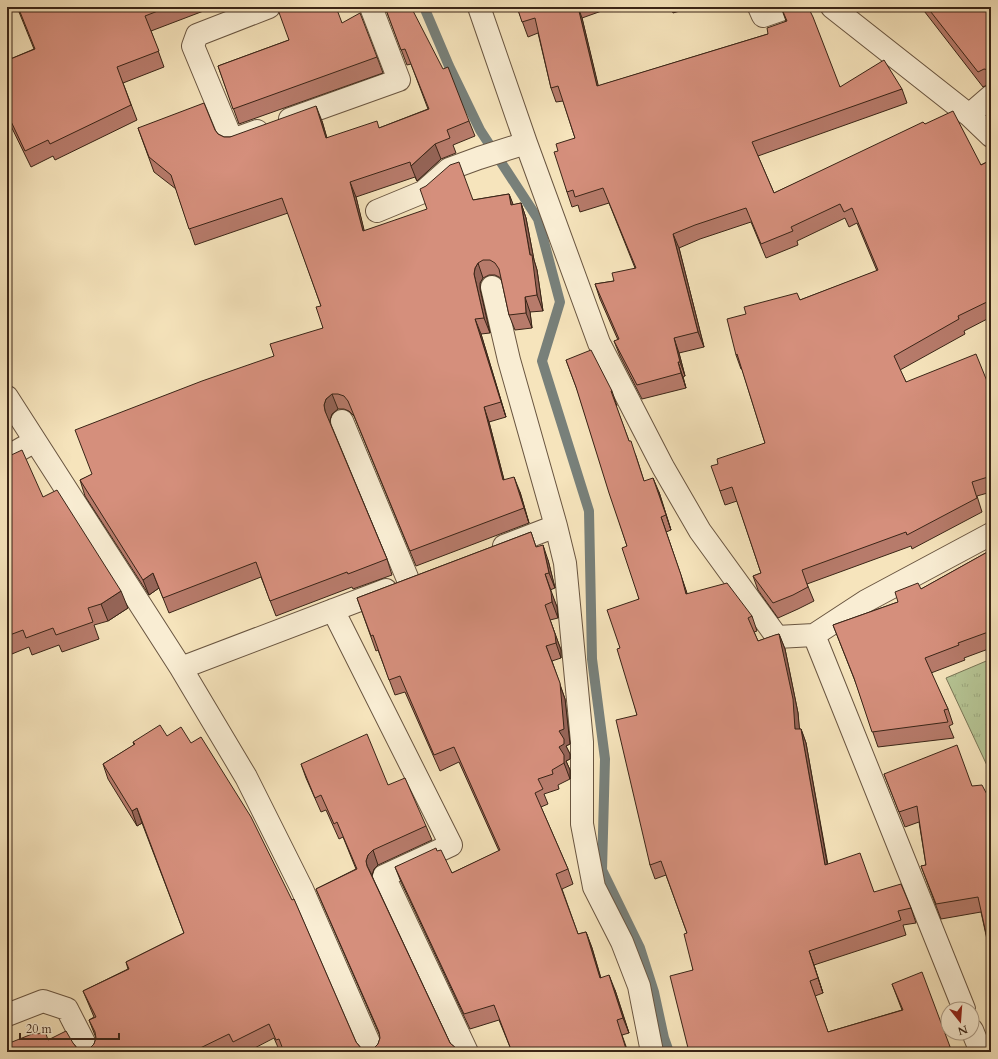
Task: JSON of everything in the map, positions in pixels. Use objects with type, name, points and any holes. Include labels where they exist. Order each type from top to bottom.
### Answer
[{"type":"street","points":[[269,7],[198,35],[193,46],[232,140],[399,80],[371,7]]},
{"type":"street","points":[[479,7],[526,143],[599,343],[663,467],[700,531],[777,636],[814,636],[866,601],[991,534]]},
{"type":"street","points":[[759,7],[763,16],[789,7]]},
{"type":"street","points":[[832,7],[969,115],[991,136]]},
{"type":"street","points":[[969,115],[991,96]]},
{"type":"street","points":[[377,211],[423,192],[449,168],[526,143]]},
{"type":"street","points":[[492,288],[565,563],[582,742],[582,824],[594,887],[622,942],[639,986],[652,1052]]},
{"type":"street","points":[[7,397],[181,668],[250,784],[302,889],[373,1052]]},
{"type":"street","points":[[342,421],[409,582]]},
{"type":"street","points":[[7,457],[35,441]]},
{"type":"street","points":[[482,554],[556,526]]},
{"type":"street","points":[[181,668],[431,574]]},
{"type":"street","points":[[333,610],[451,845],[384,876],[467,1052]]},
{"type":"street","points":[[814,636],[961,1001]]},
{"type":"street","points":[[7,1015],[43,1001],[67,1009],[89,1052]]},
{"type":"street","points":[[976,1041],[981,1052]]},
{"type":"green space","points":[[991,659],[991,774],[946,678]]},
{"type":"building","points":[[18,7],[168,7],[145,16],[159,51],[117,67],[131,105],[50,144],[48,140],[25,151],[7,113],[7,67],[10,66],[8,60],[35,49]]},
{"type":"building","points":[[277,7],[336,7],[342,23],[360,13],[377,57],[233,109],[218,66],[289,40]]},
{"type":"building","points":[[385,7],[411,7],[443,69],[448,67],[469,121],[447,130],[450,138],[435,144],[411,166],[410,162],[350,182],[363,231],[427,209],[420,189],[426,186],[450,165],[459,162],[473,200],[509,194],[511,205],[521,203],[530,255],[532,255],[537,295],[525,297],[526,313],[509,315],[499,269],[495,263],[490,260],[483,260],[478,263],[474,274],[484,318],[475,319],[501,402],[484,407],[503,480],[514,477],[524,508],[410,551],[348,401],[344,396],[332,394],[326,399],[324,405],[325,411],[387,559],[348,574],[347,572],[270,601],[256,562],[163,598],[153,573],[143,580],[80,480],[92,474],[75,430],[202,381],[274,356],[270,344],[323,328],[316,307],[321,306],[282,198],[189,229],[171,175],[149,157],[138,128],[204,103],[218,134],[224,137],[230,137],[316,106],[326,138],[377,121],[379,128],[429,109],[405,49],[401,50]]},
{"type":"building","points":[[517,7],[578,7],[597,86],[768,34],[767,28],[787,21],[781,7],[808,7],[840,87],[884,60],[902,89],[752,142],[774,193],[923,122],[925,124],[953,111],[981,165],[991,160],[991,300],[958,316],[959,319],[894,356],[906,382],[976,354],[991,391],[991,476],[972,482],[977,498],[907,535],[906,532],[802,570],[808,587],[773,603],[753,576],[761,573],[732,487],[720,491],[711,466],[718,464],[717,459],[765,443],[737,354],[736,355],[727,319],[746,314],[744,307],[797,293],[800,300],[878,270],[852,208],[844,212],[840,204],[791,227],[793,231],[761,244],[746,208],[673,234],[698,332],[674,338],[681,373],[637,385],[614,341],[619,339],[595,284],[614,281],[612,273],[636,268],[603,188],[575,197],[573,190],[567,192],[554,152],[558,151],[556,144],[575,138],[558,86],[551,88],[535,18],[522,22]]},
{"type":"building","points":[[927,7],[991,7],[991,71],[984,69],[978,72]]},
{"type":"building","points":[[591,350],[612,391],[644,481],[653,478],[666,515],[661,517],[686,594],[727,583],[752,616],[748,618],[758,641],[779,634],[793,699],[795,729],[801,729],[825,865],[860,853],[874,892],[901,884],[911,908],[898,911],[901,920],[809,951],[818,978],[810,981],[828,1032],[903,1010],[892,984],[922,972],[940,1020],[940,1041],[948,1041],[952,1052],[689,1052],[670,976],[693,970],[684,934],[687,933],[661,861],[650,865],[616,720],[637,715],[617,649],[620,648],[607,610],[639,599],[622,548],[627,546],[566,360]]},
{"type":"building","points":[[22,450],[43,497],[57,490],[121,591],[101,604],[88,608],[93,622],[56,635],[53,628],[26,638],[23,630],[7,636],[7,457]]},
{"type":"building","points":[[531,532],[536,547],[543,545],[549,573],[545,574],[551,592],[552,602],[545,605],[555,634],[556,643],[546,646],[560,683],[564,729],[559,731],[564,739],[564,744],[559,747],[564,755],[564,763],[552,770],[553,774],[538,779],[543,789],[535,793],[568,869],[556,874],[578,934],[586,932],[600,978],[609,975],[623,1018],[617,1020],[627,1052],[512,1052],[494,1005],[464,1014],[395,867],[436,848],[437,851],[441,850],[452,873],[500,850],[454,747],[434,755],[400,676],[389,680],[373,635],[371,636],[357,598]]},
{"type":"building","points":[[991,550],[991,631],[958,643],[959,645],[925,658],[948,709],[944,710],[948,722],[872,732],[854,678],[833,625],[898,602],[895,592],[918,583],[921,589]]},
{"type":"building","points":[[160,725],[167,736],[181,727],[191,743],[201,737],[251,817],[292,900],[294,899],[356,1042],[361,1048],[367,1050],[373,1049],[378,1044],[380,1038],[379,1032],[316,889],[357,869],[337,822],[334,824],[321,795],[315,798],[301,764],[367,734],[388,785],[405,778],[426,826],[373,850],[368,855],[366,861],[367,866],[450,1043],[458,1050],[453,1052],[284,1052],[279,1039],[276,1040],[269,1024],[233,1042],[229,1034],[192,1052],[7,1052],[7,1044],[37,1032],[38,1034],[45,1031],[48,1040],[66,1031],[77,1048],[83,1050],[90,1048],[94,1044],[96,1038],[95,1032],[89,1020],[96,1017],[83,991],[129,969],[126,962],[184,933],[137,808],[132,811],[103,764],[135,744],[133,742]]},
{"type":"building","points":[[957,745],[972,786],[982,785],[991,802],[991,820],[988,821],[991,837],[991,958],[987,947],[989,947],[978,897],[936,904],[921,866],[926,865],[917,806],[899,812],[884,774]]},
{"type":"waterway","points":[[424,7],[449,66],[480,130],[538,219],[560,302],[542,361],[589,511],[592,659],[605,759],[602,870],[640,948],[654,992],[664,1038],[669,1052]]}]
